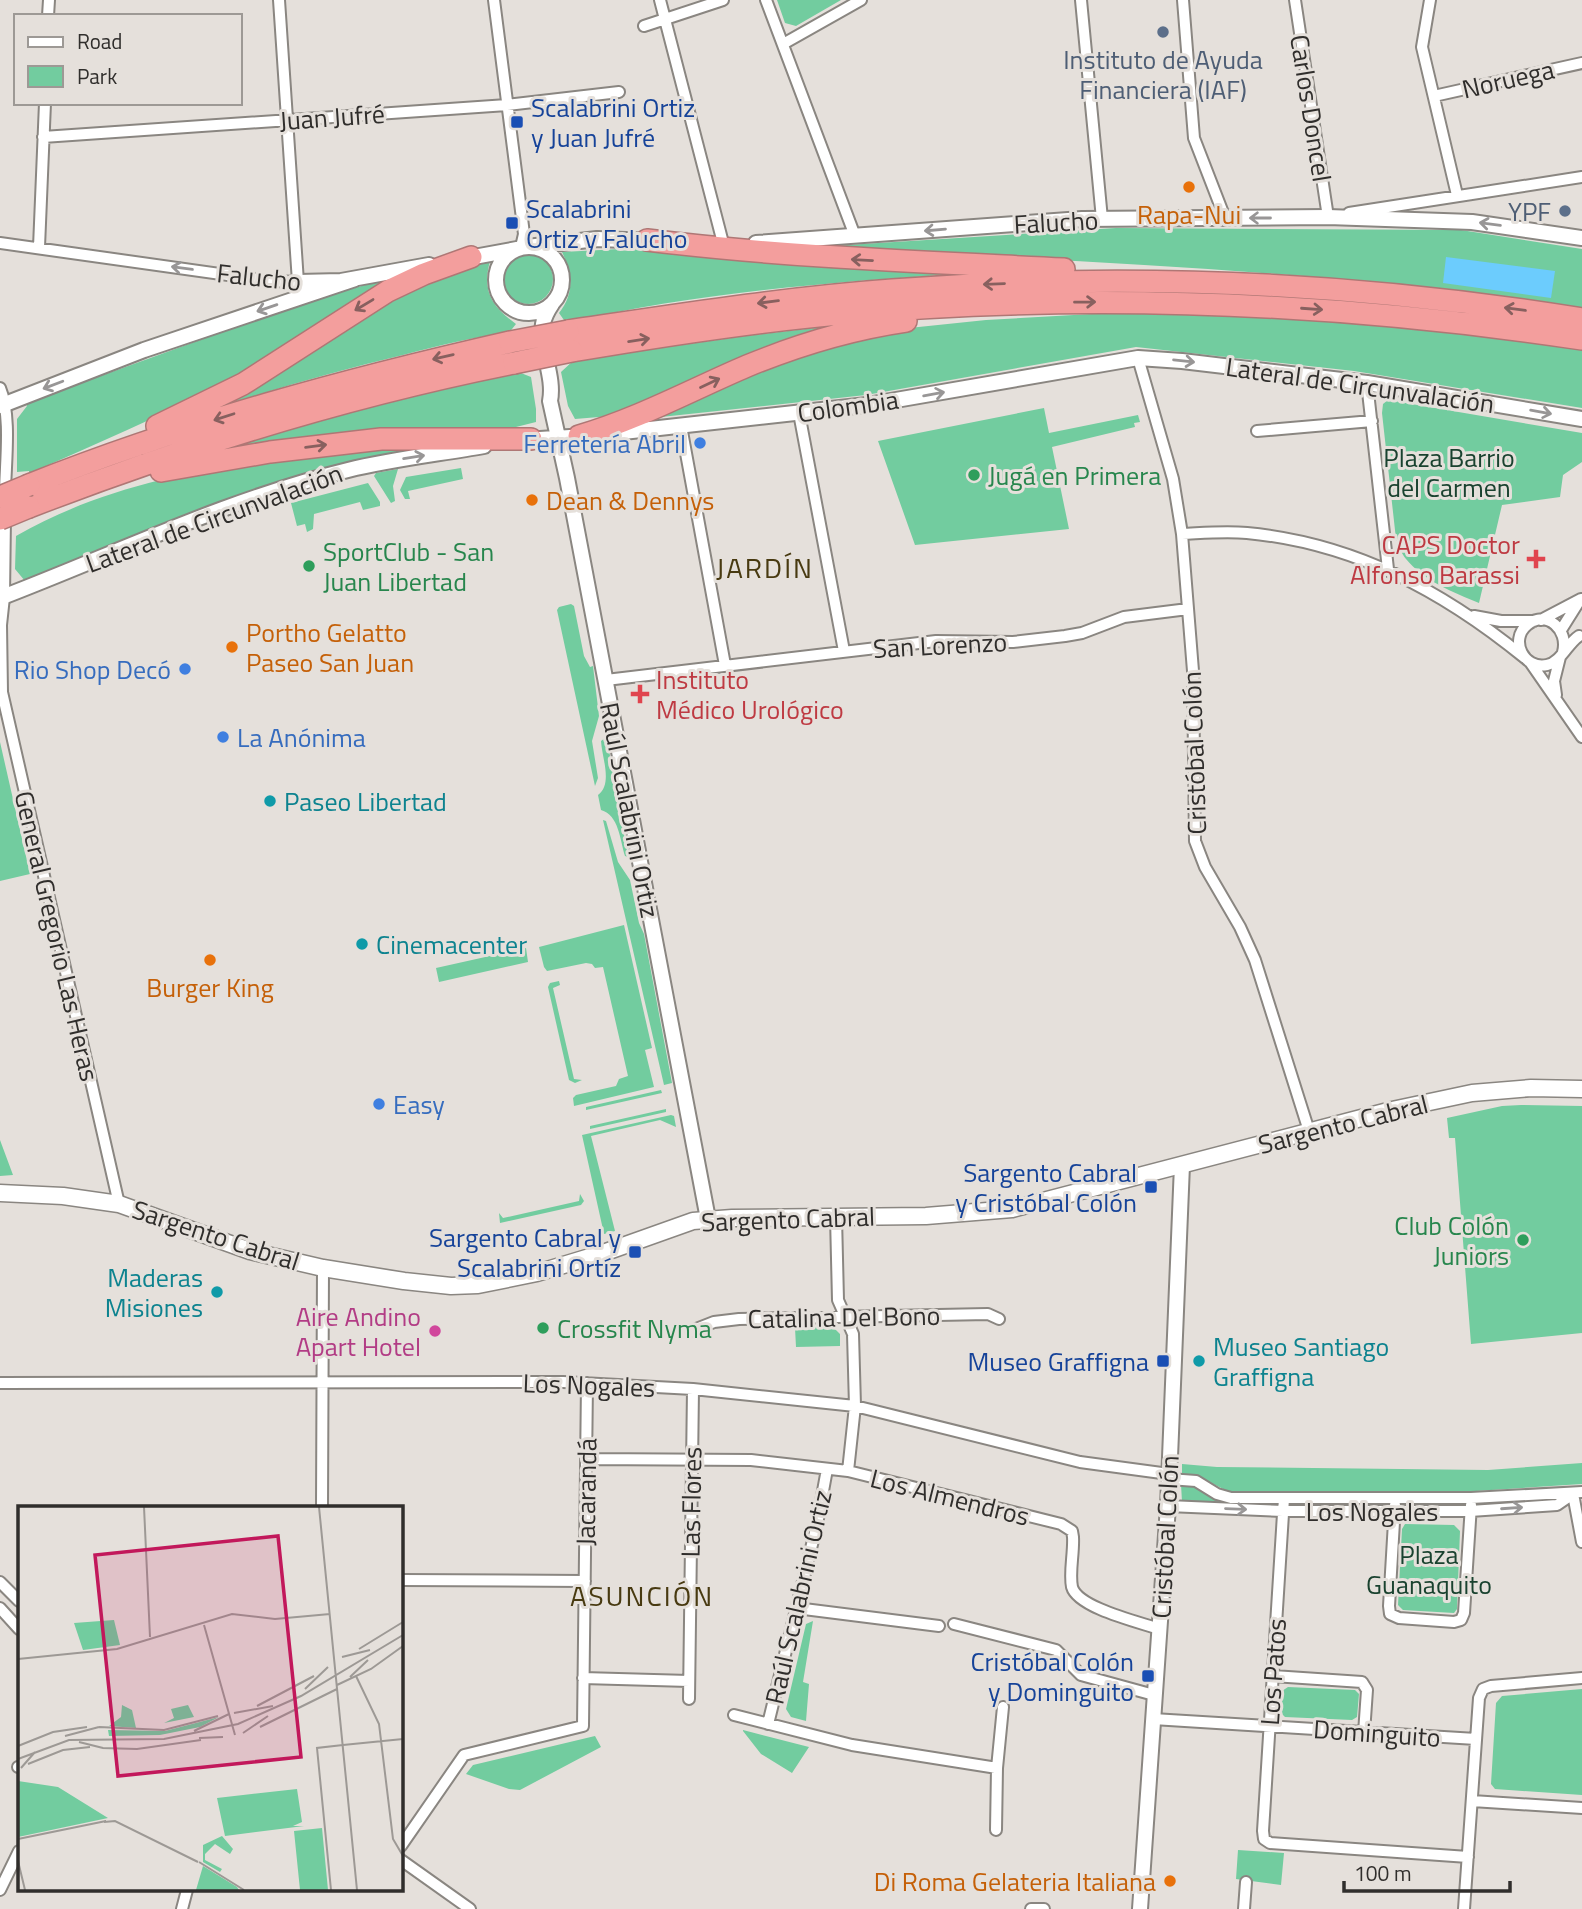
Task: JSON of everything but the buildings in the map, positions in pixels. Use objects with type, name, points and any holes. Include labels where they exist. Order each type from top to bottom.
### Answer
[{"type":"highway","points":[[648,240],[813,257],[1116,272],[1296,287],[1437,299],[1582,319]]},
{"type":"highway","points":[[1,513],[29,485],[204,405],[243,384],[388,291],[471,257]]},
{"type":"highway","points":[[63,471],[261,405],[371,375],[512,352],[765,302],[937,287],[1087,281],[1296,287]]},
{"type":"highway","points":[[570,341],[694,331],[836,314],[1011,304],[1165,302],[1301,308],[1439,320],[1582,340]]},
{"type":"highway","points":[[579,436],[643,415],[745,367],[817,341],[885,324],[1011,304]]},
{"type":"highway","points":[[1,513],[29,507],[258,427],[403,388],[512,352]]},
{"type":"highway","points":[[80,488],[198,464],[342,443],[407,438],[531,439]]},
{"type":"main road","name":"Sargento Cabral","points":[[0,1194],[63,1196],[119,1204],[250,1251],[323,1268],[404,1281],[451,1286],[478,1285],[603,1254],[680,1225],[708,1219],[962,1214],[1012,1209],[1309,1131],[1472,1093],[1531,1088],[1582,1088]]},
{"type":"street","points":[[2,405],[299,290],[279,0]]},
{"type":"street","points":[[494,0],[524,234],[522,248]]},
{"type":"street","points":[[660,0],[723,243]]},
{"type":"street","points":[[644,26],[723,0]]},
{"type":"street","points":[[766,0],[855,236]]},
{"type":"street","points":[[783,44],[861,0]]},
{"type":"street","points":[[1082,0],[1102,219]]},
{"type":"street","points":[[1183,0],[1194,138],[1225,218]]},
{"type":"street","name":"Carlos Doncel","points":[[1295,0],[1328,217]]},
{"type":"street","points":[[1430,0],[1422,47],[1457,195]]},
{"type":"street","name":"Noruega","points":[[1434,96],[1582,63]]},
{"type":"street","name":"Juan Jufré","points":[[43,137],[507,105],[620,92]]},
{"type":"street","points":[[39,247],[45,105]]},
{"type":"street","name":"Falucho","points":[[0,243],[270,281],[299,290],[522,248],[583,240],[723,243],[1102,219],[1328,217],[1582,177]]},
{"type":"street","points":[[1328,217],[1472,222],[1582,239]]},
{"type":"street","points":[[522,248],[542,249],[549,253],[562,274],[561,290],[552,304],[535,312],[517,310],[501,298],[496,279],[502,261],[522,248]]},
{"type":"street","name":"Raúl Scalabrini Ortiz","points":[[550,401],[552,391],[542,331],[543,320],[552,304]]},
{"type":"street","name":"Raúl Scalabrini Ortiz","points":[[517,310],[533,332],[567,478],[708,1219]]},
{"type":"street","name":"Colombia","points":[[557,437],[867,405],[1138,358]]},
{"type":"street","name":"Lateral de Circunvalación","points":[[1138,358],[1367,383],[1582,419]]},
{"type":"street","name":"Cristóbal Colón","points":[[1138,358],[1173,479],[1182,534],[1193,671],[1195,841],[1205,867],[1240,927],[1255,960],[1309,1131]]},
{"type":"street","points":[[1367,383],[1388,569]]},
{"type":"street","name":"General Gregorio Las Heras","points":[[0,388],[0,624],[4,724],[119,1204]]},
{"type":"street","points":[[799,413],[844,651]]},
{"type":"street","points":[[1257,431],[1372,421]]},
{"type":"street","points":[[681,426],[725,666]]},
{"type":"street","name":"Lateral de Circunvalación","points":[[2,597],[152,536],[293,485],[385,462],[557,437]]},
{"type":"street","points":[[1182,534],[1245,533],[1290,540],[1388,569],[1468,614],[1527,660],[1543,666],[1555,662],[1572,641],[1581,636]]},
{"type":"street","points":[[1582,599],[1524,628],[1519,640],[1519,647],[1527,660],[1582,737]]},
{"type":"street","points":[[1558,701],[1554,681],[1565,645],[1562,631],[1582,599]]},
{"type":"street","name":"San Lorenzo","points":[[606,680],[936,641],[1013,642],[1065,636],[1082,633],[1124,617],[1188,609]]},
{"type":"street","points":[[1468,614],[1501,621],[1538,620],[1554,623],[1562,631],[1581,636]]},
{"type":"street","name":"Cristóbal Colón","points":[[1140,1909],[1168,1506],[1182,1165]]},
{"type":"street","name":"Raúl Scalabrini Ortiz","points":[[836,1217],[838,1300],[853,1334],[855,1406],[848,1471]]},
{"type":"street","points":[[322,1506],[323,1268]]},
{"type":"street","name":"Catalina Del Bono","points":[[691,1331],[714,1322],[739,1319],[988,1314],[999,1319]]},
{"type":"street","name":"Los Nogales","points":[[0,1384],[587,1383],[693,1389],[855,1406],[1080,1462],[1196,1481],[1217,1494],[1231,1498],[1471,1499],[1554,1492],[1577,1493]]},
{"type":"street","name":"Jacarandá","points":[[402,1845],[464,1755],[583,1726],[587,1383]]},
{"type":"street","name":"Las Flores","points":[[689,1699],[693,1389]]},
{"type":"street","name":"Los Almendros","points":[[586,1459],[751,1460],[848,1471],[1067,1526],[1073,1537],[1072,1586],[1077,1596],[1091,1605],[1159,1629]]},
{"type":"street","name":"Raúl Scalabrini Ortiz","points":[[768,1724],[817,1524],[827,1469]]},
{"type":"street","points":[[1577,1493],[1582,1542]]},
{"type":"street","name":"Los Nogales","points":[[1168,1506],[1283,1511],[1470,1511],[1557,1504],[1577,1493]]},
{"type":"street","name":"Los Patos","points":[[1284,1498],[1263,1831],[1265,1839],[1270,1843],[1468,1857]]},
{"type":"street","points":[[1396,1499],[1388,1606],[1390,1614],[1399,1618],[1461,1620],[1464,1613],[1471,1499]]},
{"type":"street","points":[[402,1580],[584,1581]]},
{"type":"street","points":[[0,1582],[18,1600]]},
{"type":"street","points":[[0,1608],[18,1628]]},
{"type":"street","points":[[796,1608],[939,1626]]},
{"type":"street","points":[[954,1624],[1056,1650],[1082,1675],[1154,1695]]},
{"type":"street","points":[[1273,1676],[1355,1681],[1365,1685],[1364,1732]]},
{"type":"street","points":[[583,1678],[689,1681]]},
{"type":"street","points":[[1464,1909],[1479,1698],[1483,1689],[1582,1678]]},
{"type":"street","points":[[996,1830],[997,1768],[1003,1707]]},
{"type":"street","points":[[734,1716],[852,1745],[997,1768]]},
{"type":"street","name":"Dominguito","points":[[1153,1719],[1476,1740]]},
{"type":"street","points":[[1472,1801],[1582,1808]]},
{"type":"street","points":[[0,1890],[18,1853]]},
{"type":"street","points":[[402,1861],[464,1907]]},
{"type":"street","points":[[1244,1909],[1246,1882]]},
{"type":"street","points":[[183,1909],[186,1893]]},
{"type":"street","points":[[1031,1909],[1044,1909]]},
{"type":"green space","points":[[777,0],[841,0],[796,26],[785,23]]},
{"type":"green space","points":[[1116,228],[1461,230],[1582,249],[1582,308],[1290,275],[1094,262],[799,248]]},
{"type":"green space","points":[[669,250],[960,274],[713,296],[566,323],[559,313],[568,298],[570,275],[562,252]]},
{"type":"green space","points":[[528,254],[546,261],[553,279],[546,297],[528,304],[510,297],[503,279],[510,261]]},
{"type":"green space","points":[[490,261],[487,281],[491,297],[500,311],[516,324],[508,334],[456,342],[350,368],[193,417],[346,320],[444,272]]},
{"type":"green space","points":[[382,280],[384,284],[224,383],[152,419],[29,474],[29,471],[17,472],[17,419],[27,406],[26,403],[297,305]]},
{"type":"green space","points":[[1127,312],[1355,324],[1468,334],[1582,350],[1582,408],[1354,371],[1136,347],[866,395],[661,417],[715,390],[801,354],[909,328],[986,320]]},
{"type":"green space","points":[[866,322],[611,416],[575,419],[568,406],[561,372],[574,360]]},
{"type":"green space","points":[[516,371],[531,377],[536,422],[500,431],[221,450],[329,418]]},
{"type":"green space","name":"Plaza Barrio del Carmen","points":[[1388,400],[1582,433],[1582,462],[1563,475],[1560,497],[1502,505],[1479,603],[1430,580],[1413,567],[1400,549],[1396,539],[1382,413],[1383,404]]},
{"type":"green space","name":"Jugá en Primera","points":[[1044,408],[1049,433],[1138,415],[1140,422],[1134,423],[1135,427],[1052,447],[1069,529],[915,545],[878,441]]},
{"type":"green space","points":[[453,443],[342,464],[250,491],[174,519],[25,581],[15,569],[16,536],[66,511],[119,492],[173,477],[229,466],[341,452]]},
{"type":"green space","points":[[461,468],[463,479],[408,491],[410,499],[405,499],[400,490],[406,477]]},
{"type":"green space","points":[[398,469],[393,486],[395,501],[391,503],[374,476],[376,473]]},
{"type":"green space","points":[[368,483],[380,506],[363,510],[360,502],[314,514],[313,529],[307,532],[305,524],[297,526],[291,503]]},
{"type":"green space","points":[[571,604],[574,606],[584,656],[590,667],[593,666],[599,716],[592,741],[598,778],[595,786],[557,610]]},
{"type":"green space","points":[[605,738],[628,857],[625,856],[612,817],[601,810],[598,795],[606,778],[601,741]]},
{"type":"green space","points":[[0,742],[30,874],[0,881]]},
{"type":"green space","points":[[603,820],[606,821],[618,862],[630,880],[644,934],[672,1083],[664,1085]]},
{"type":"green space","points":[[624,925],[652,1048],[645,1050],[654,1087],[574,1106],[573,1098],[576,1095],[616,1086],[619,1079],[628,1076],[603,967],[595,968],[586,963],[547,971],[539,947]]},
{"type":"green space","points":[[526,948],[528,962],[439,982],[436,968]]},
{"type":"green space","points":[[559,981],[560,985],[553,988],[574,1079],[582,1080],[575,1083],[569,1080],[548,987],[550,983]]},
{"type":"green space","points":[[661,1090],[662,1093],[586,1110],[586,1107]]},
{"type":"green space","name":"Club Colón Juniors","points":[[1502,1106],[1582,1106],[1582,1333],[1471,1344],[1455,1138],[1449,1138],[1447,1118]]},
{"type":"green space","points":[[666,1109],[666,1112],[590,1129],[590,1126]]},
{"type":"green space","points":[[674,1116],[676,1127],[660,1120],[591,1136],[615,1231],[604,1234],[582,1135]]},
{"type":"green space","points":[[0,1140],[13,1175],[0,1176]]},
{"type":"green space","points":[[580,1194],[584,1201],[581,1205],[500,1223],[499,1213],[503,1218],[579,1201]]},
{"type":"green space","points":[[833,1327],[840,1334],[840,1346],[796,1347],[795,1328]]},
{"type":"green space","points":[[1582,1463],[1582,1484],[1461,1492],[1227,1491],[1198,1476],[1182,1474],[1182,1464],[1217,1467],[1488,1470]]},
{"type":"green space","points":[[1181,1484],[1274,1503],[1274,1505],[1182,1502]]},
{"type":"green space","points":[[1294,1502],[1384,1503],[1382,1506],[1296,1506]]},
{"type":"green space","name":"Plaza Guanaquito","points":[[1405,1524],[1454,1525],[1460,1531],[1457,1609],[1454,1613],[1403,1610],[1398,1605],[1402,1529]]},
{"type":"green space","points":[[813,1621],[803,1682],[809,1684],[806,1721],[791,1717],[786,1709],[806,1624]]},
{"type":"green space","points":[[1288,1687],[1355,1690],[1359,1694],[1357,1717],[1352,1720],[1285,1717],[1281,1713],[1282,1691]]},
{"type":"green space","points":[[1582,1689],[1582,1795],[1495,1789],[1491,1784],[1496,1703],[1502,1696]]},
{"type":"green space","points":[[743,1731],[809,1747],[792,1773],[761,1754]]},
{"type":"green space","points":[[595,1736],[601,1747],[520,1790],[509,1789],[466,1774],[473,1765]]},
{"type":"green space","points":[[1238,1850],[1284,1853],[1281,1885],[1236,1879]]},
{"type":"water","points":[[1446,257],[1555,271],[1551,298],[1443,283]]},
{"type":"place","name":"Instituto de Ayuda Financiera (IAF)","points":[[1163,32]]},
{"type":"place","name":"Scalabrini Ortiz y Juan Jufré","points":[[517,122]]},
{"type":"place","name":"Rapa-Nui","points":[[1189,187]]},
{"type":"place","name":"YPF","points":[[1565,211]]},
{"type":"place","name":"Scalabrini Ortiz y Falucho","points":[[512,223]]},
{"type":"place","name":"Ferretería Abril","points":[[700,443]]},
{"type":"place","name":"Jugá en Primera","points":[[974,475]]},
{"type":"place","name":"Dean & Dennys","points":[[532,500]]},
{"type":"place","name":"CAPS Doctor Alfonso Barassi","points":[[1536,559]]},
{"type":"place","name":"SportClub - San Juan Libertad","points":[[309,566]]},
{"type":"place","name":"Portho Gelatto Paseo San Juan","points":[[232,647]]},
{"type":"place","name":"Rio Shop Decó","points":[[185,669]]},
{"type":"place","name":"Instituto Médico Urológico","points":[[640,694]]},
{"type":"place","name":"La Anónima","points":[[223,737]]},
{"type":"place","name":"Paseo Libertad","points":[[270,801]]},
{"type":"place","name":"Cinemacenter","points":[[362,944]]},
{"type":"place","name":"Burger King","points":[[210,960]]},
{"type":"place","name":"Easy","points":[[379,1104]]},
{"type":"place","name":"Sargento Cabral y Cristóbal Colón","points":[[1151,1187]]},
{"type":"place","name":"Club Colón Juniors","points":[[1523,1240]]},
{"type":"place","name":"Sargento Cabral y Scalabrini Ortíz","points":[[635,1252]]},
{"type":"place","name":"Maderas Misiones","points":[[217,1292]]},
{"type":"place","name":"Crossfit Nyma","points":[[543,1328]]},
{"type":"place","name":"Aire Andino Apart Hotel","points":[[435,1331]]},
{"type":"place","name":"Museo Graffigna","points":[[1163,1361]]},
{"type":"place","name":"Museo Santiago Graffigna","points":[[1199,1361]]},
{"type":"place","name":"Cristóbal Colón y Dominguito","points":[[1148,1676]]},
{"type":"place","name":"Di Roma Gelateria Italiana","points":[[1170,1881]]},
{"type":"district","name":"JARDÍN","points":[[765,567]]},
{"type":"district","name":"ASUNCIÓN","points":[[642,1595]]}]
